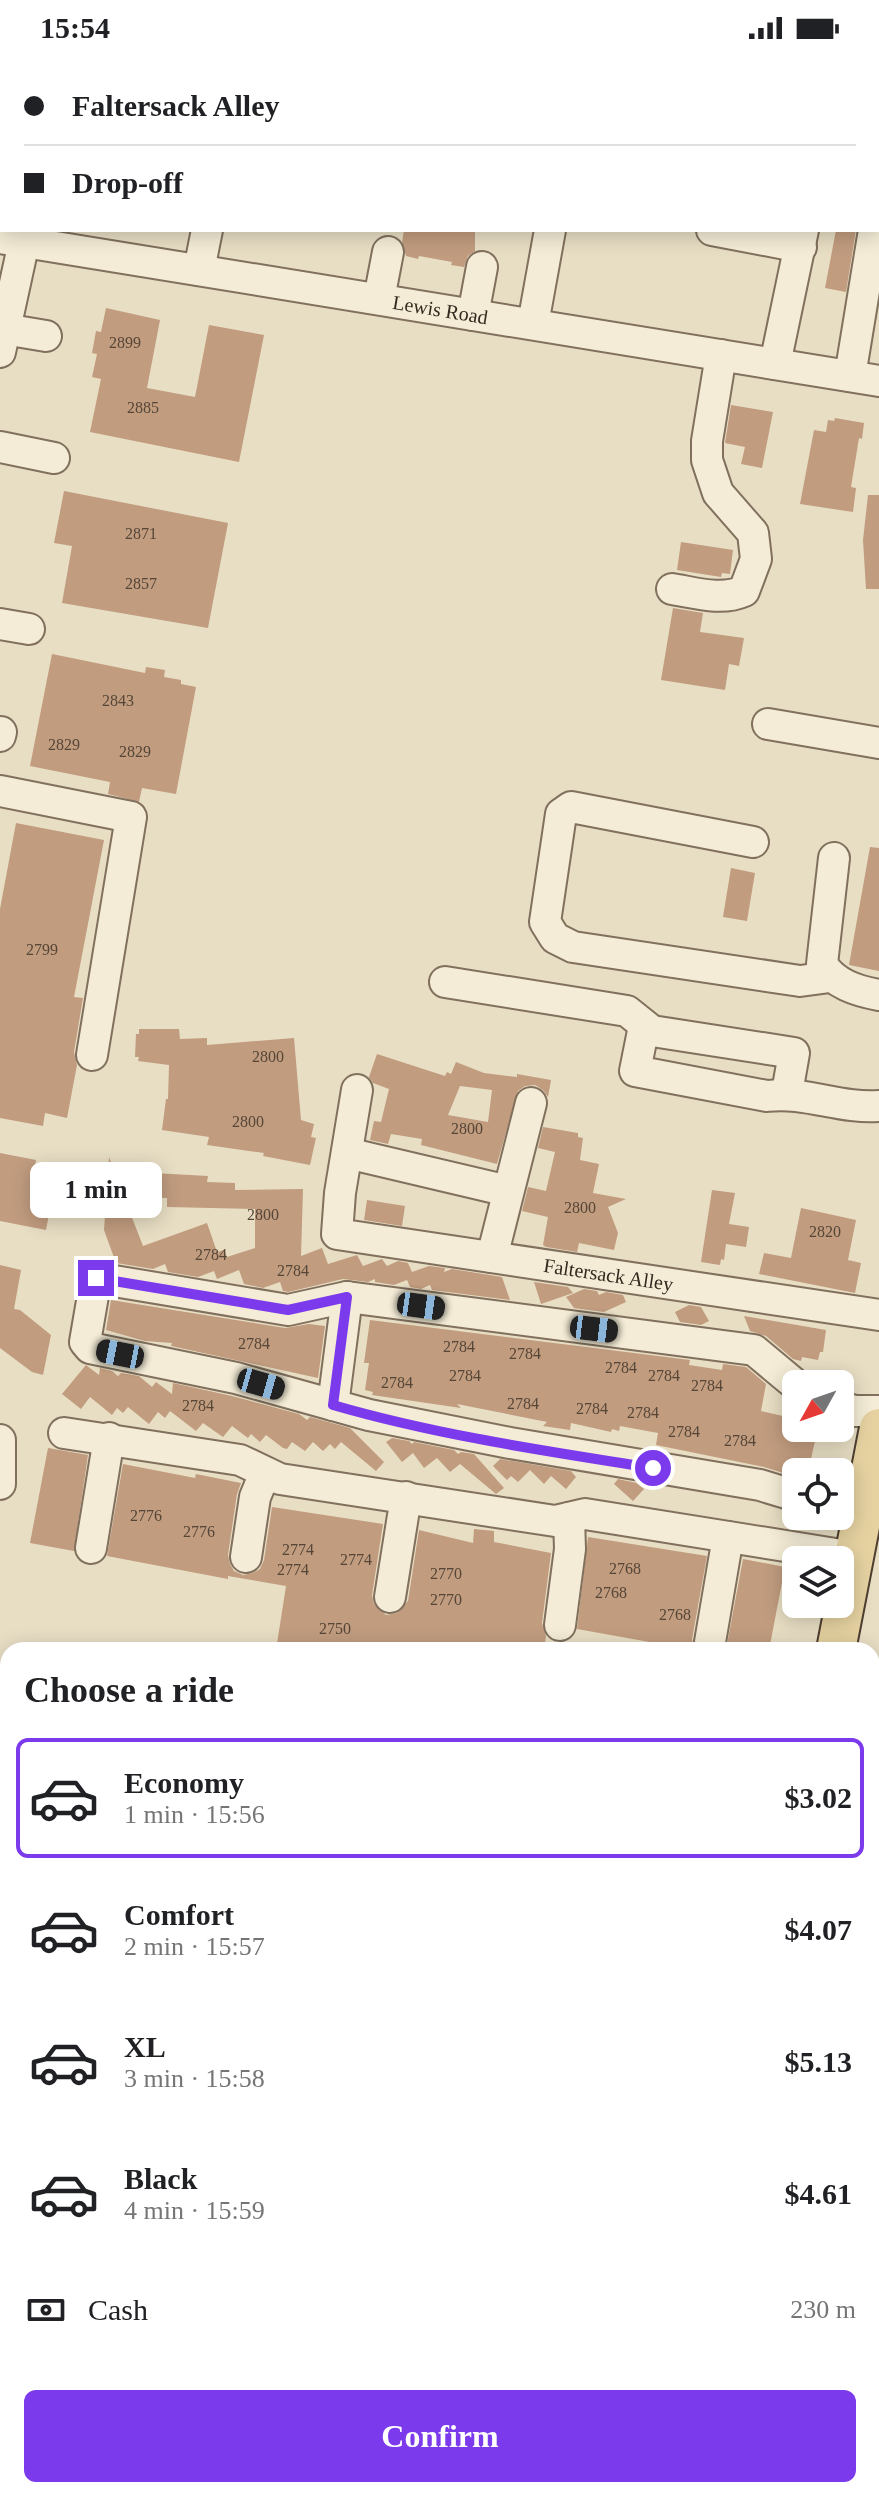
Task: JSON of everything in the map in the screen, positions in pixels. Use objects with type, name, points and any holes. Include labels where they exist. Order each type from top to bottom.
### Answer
[{"type":"main road","points":[[854,1502],[879,1428]]},
{"type":"main road","points":[[838,1642],[842,1618]]},
{"type":"street","points":[[199,270],[207,232]]},
{"type":"street","points":[[533,324],[550,232]]},
{"type":"street","points":[[734,232],[802,238],[775,364]]},
{"type":"street","points":[[865,378],[874,232]]},
{"type":"street","points":[[12,240],[3,324],[46,336]]},
{"type":"street","name":"Lewis Road","points":[[12,240],[68,240],[199,270],[865,378]]},
{"type":"street","points":[[379,299],[388,252]]},
{"type":"street","points":[[473,315],[482,267]]},
{"type":"street","points":[[672,589],[721,597],[736,595],[744,591],[756,559],[753,533],[718,493],[707,460],[707,441],[721,355]]},
{"type":"street","points":[[0,447],[54,458]]},
{"type":"street","points":[[768,724],[879,743]]},
{"type":"street","points":[[0,791],[131,817],[92,1055]]},
{"type":"street","points":[[753,842],[571,807],[561,814],[545,922],[555,938],[573,947],[800,981],[830,977],[879,995]]},
{"type":"street","points":[[830,977],[822,964],[834,858]]},
{"type":"street","points":[[445,982],[627,1011],[652,1031],[794,1053],[787,1093]]},
{"type":"street","points":[[644,1026],[635,1071],[767,1096],[787,1093],[861,1107],[879,1106]]},
{"type":"street","points":[[357,1090],[347,1153],[508,1191]]},
{"type":"street","points":[[492,1257],[531,1103]]},
{"type":"street","name":"Faltersack Alley","points":[[347,1153],[337,1234],[879,1315]]},
{"type":"street","points":[[782,1373],[754,1350],[347,1297],[288,1310],[96,1278],[85,1335],[85,1342],[90,1348],[236,1378],[369,1415],[510,1443],[760,1485],[782,1492]]},
{"type":"street","points":[[333,1405],[347,1297]]},
{"type":"street","points":[[854,1411],[879,1411]]},
{"type":"street","points":[[64,1433],[240,1460],[280,1479],[555,1521],[585,1514],[785,1546]]},
{"type":"street","points":[[91,1548],[109,1438]]},
{"type":"street","points":[[0,1440],[0,1484]]},
{"type":"street","points":[[246,1557],[255,1497],[265,1473]]},
{"type":"street","points":[[390,1597],[406,1497]]},
{"type":"street","points":[[560,1625],[570,1549],[569,1518]]},
{"type":"street","points":[[710,1642],[728,1537]]},
{"type":"building","points":[[404,232],[475,232],[475,251],[468,256],[464,267],[451,265],[452,262],[406,256],[402,242]]},
{"type":"building","points":[[836,232],[856,232],[846,292],[825,288]]},
{"type":"building","points":[[106,308],[160,320],[147,388],[195,397],[209,325],[264,335],[239,462],[90,432],[101,379],[92,377],[97,354],[92,353],[96,331],[101,332]]},
{"type":"building","points":[[731,405],[773,412],[762,468],[741,464],[745,447],[725,443]]},
{"type":"building","points":[[835,418],[864,423],[851,487],[856,488],[853,512],[800,504],[814,430],[826,432],[828,420],[834,421]]},
{"type":"building","points":[[64,491],[228,523],[208,628],[62,603],[72,546],[54,543]]},
{"type":"building","points":[[868,495],[879,495],[879,589],[866,589],[863,540]]},
{"type":"building","points":[[681,542],[733,550],[730,574],[722,573],[721,577],[677,570]]},
{"type":"building","points":[[673,608],[703,613],[700,632],[744,638],[739,666],[729,664],[725,690],[661,680]]},
{"type":"building","points":[[52,654],[145,673],[146,667],[165,670],[164,677],[196,687],[176,794],[142,788],[139,802],[108,794],[110,782],[30,766]]},
{"type":"building","points":[[16,823],[104,840],[74,997],[83,998],[74,1052],[77,1065],[67,1118],[45,1113],[43,1126],[0,1118],[0,909]]},
{"type":"building","points":[[870,847],[879,848],[879,971],[849,965]]},
{"type":"building","points":[[731,868],[755,873],[747,921],[723,917]]},
{"type":"building","points":[[139,1029],[179,1029],[180,1039],[207,1038],[207,1045],[294,1038],[301,1120],[314,1124],[311,1137],[316,1138],[310,1165],[263,1156],[264,1153],[207,1145],[209,1137],[162,1130],[168,1099],[169,1065],[138,1061],[139,1057],[135,1057]]},
{"type":"building","points":[[377,1054],[445,1076],[447,1072],[451,1074],[456,1062],[484,1073],[517,1077],[517,1074],[551,1080],[548,1097],[535,1085],[518,1091],[497,1164],[421,1145],[422,1139],[391,1134],[388,1144],[370,1140],[374,1121],[381,1122],[389,1089],[373,1083],[369,1077]],"holes":[[[460,1086],[492,1090],[488,1122],[448,1115]]]},
{"type":"building","points":[[543,1127],[578,1133],[578,1137],[583,1138],[580,1160],[599,1164],[593,1193],[626,1199],[608,1207],[618,1233],[614,1250],[579,1243],[577,1252],[546,1247],[543,1245],[548,1217],[522,1211],[528,1187],[546,1191],[555,1152],[538,1148]]},
{"type":"building","points":[[0,1153],[36,1160],[34,1173],[56,1178],[46,1230],[0,1221]]},
{"type":"building","points":[[109,1157],[113,1168],[154,1168],[153,1173],[208,1176],[207,1182],[235,1183],[235,1190],[303,1189],[301,1256],[322,1248],[328,1264],[357,1255],[363,1266],[382,1259],[387,1266],[398,1261],[408,1263],[412,1272],[429,1266],[445,1268],[444,1272],[452,1269],[502,1277],[510,1300],[432,1290],[430,1285],[421,1289],[410,1287],[407,1280],[394,1285],[375,1282],[375,1279],[368,1282],[343,1279],[288,1292],[283,1291],[280,1282],[263,1288],[244,1284],[239,1270],[217,1279],[214,1271],[198,1277],[168,1272],[165,1264],[153,1269],[116,1263],[104,1230]],"holes":[[[124,1197],[167,1198],[167,1207],[255,1209],[255,1248],[227,1257],[224,1250],[217,1252],[207,1223],[143,1246]]]},
{"type":"building","points":[[712,1190],[735,1193],[729,1224],[749,1227],[746,1247],[726,1244],[724,1260],[721,1259],[720,1265],[701,1262]]},
{"type":"building","points":[[367,1200],[405,1206],[402,1226],[364,1220]]},
{"type":"building","points":[[801,1208],[856,1220],[848,1260],[861,1263],[855,1293],[759,1274],[764,1253],[791,1258]]},
{"type":"building","points":[[0,1265],[21,1270],[14,1309],[20,1310],[51,1335],[43,1375],[32,1372],[0,1348]]},
{"type":"building","points":[[534,1282],[568,1287],[573,1293],[541,1304]]},
{"type":"building","points":[[584,1289],[597,1291],[599,1295],[606,1292],[623,1295],[626,1302],[604,1312],[574,1308],[566,1297]]},
{"type":"building","points":[[111,1300],[285,1328],[309,1324],[325,1326],[318,1378],[106,1330]]},
{"type":"building","points":[[689,1305],[701,1307],[709,1321],[701,1325],[680,1322],[675,1312]]},
{"type":"building","points":[[744,1316],[826,1330],[823,1352],[820,1352],[818,1360],[793,1359],[766,1336],[750,1331]]},
{"type":"building","points":[[370,1320],[690,1360],[689,1365],[722,1370],[723,1364],[746,1367],[766,1384],[761,1411],[782,1416],[782,1442],[815,1442],[811,1458],[782,1458],[782,1473],[656,1445],[658,1433],[620,1426],[619,1431],[612,1429],[611,1432],[571,1423],[570,1430],[543,1426],[547,1422],[457,1404],[461,1408],[372,1395],[373,1392],[365,1390],[369,1363],[364,1363]]},
{"type":"building","points":[[86,1365],[99,1375],[100,1368],[118,1376],[121,1373],[139,1376],[152,1387],[156,1382],[172,1394],[173,1383],[299,1414],[307,1420],[310,1417],[350,1428],[384,1462],[376,1471],[341,1442],[335,1449],[330,1444],[323,1451],[313,1442],[305,1451],[292,1442],[287,1449],[283,1448],[266,1435],[260,1442],[251,1434],[248,1438],[232,1426],[223,1437],[203,1423],[196,1431],[170,1411],[165,1418],[158,1412],[149,1424],[128,1407],[123,1413],[117,1408],[112,1415],[90,1397],[81,1409],[62,1394]]},
{"type":"building","points":[[392,1438],[454,1450],[458,1454],[474,1454],[504,1488],[496,1494],[460,1464],[450,1472],[437,1458],[424,1468],[413,1453],[402,1462],[386,1442]]},
{"type":"building","points":[[48,1448],[88,1455],[74,1551],[30,1543]]},
{"type":"building","points":[[500,1459],[571,1471],[576,1477],[566,1489],[551,1476],[544,1484],[530,1470],[518,1482],[511,1476],[507,1480],[493,1466]]},
{"type":"building","points":[[123,1464],[241,1483],[228,1555],[234,1571],[243,1575],[260,1569],[264,1560],[272,1507],[383,1524],[372,1595],[374,1604],[386,1615],[397,1613],[408,1601],[419,1530],[473,1543],[474,1529],[494,1531],[494,1542],[551,1553],[542,1623],[545,1642],[277,1642],[286,1586],[228,1576],[228,1579],[107,1556]]},
{"type":"building","points":[[618,1479],[637,1483],[644,1489],[633,1501],[614,1484]]},
{"type":"building","points":[[588,1537],[707,1556],[693,1642],[649,1642],[577,1629]]},
{"type":"building","points":[[743,1559],[782,1566],[782,1583],[771,1642],[727,1642]]},
{"type":"route","points":[[96,1278],[288,1310],[347,1297],[333,1405],[510,1443],[653,1468]]}]
